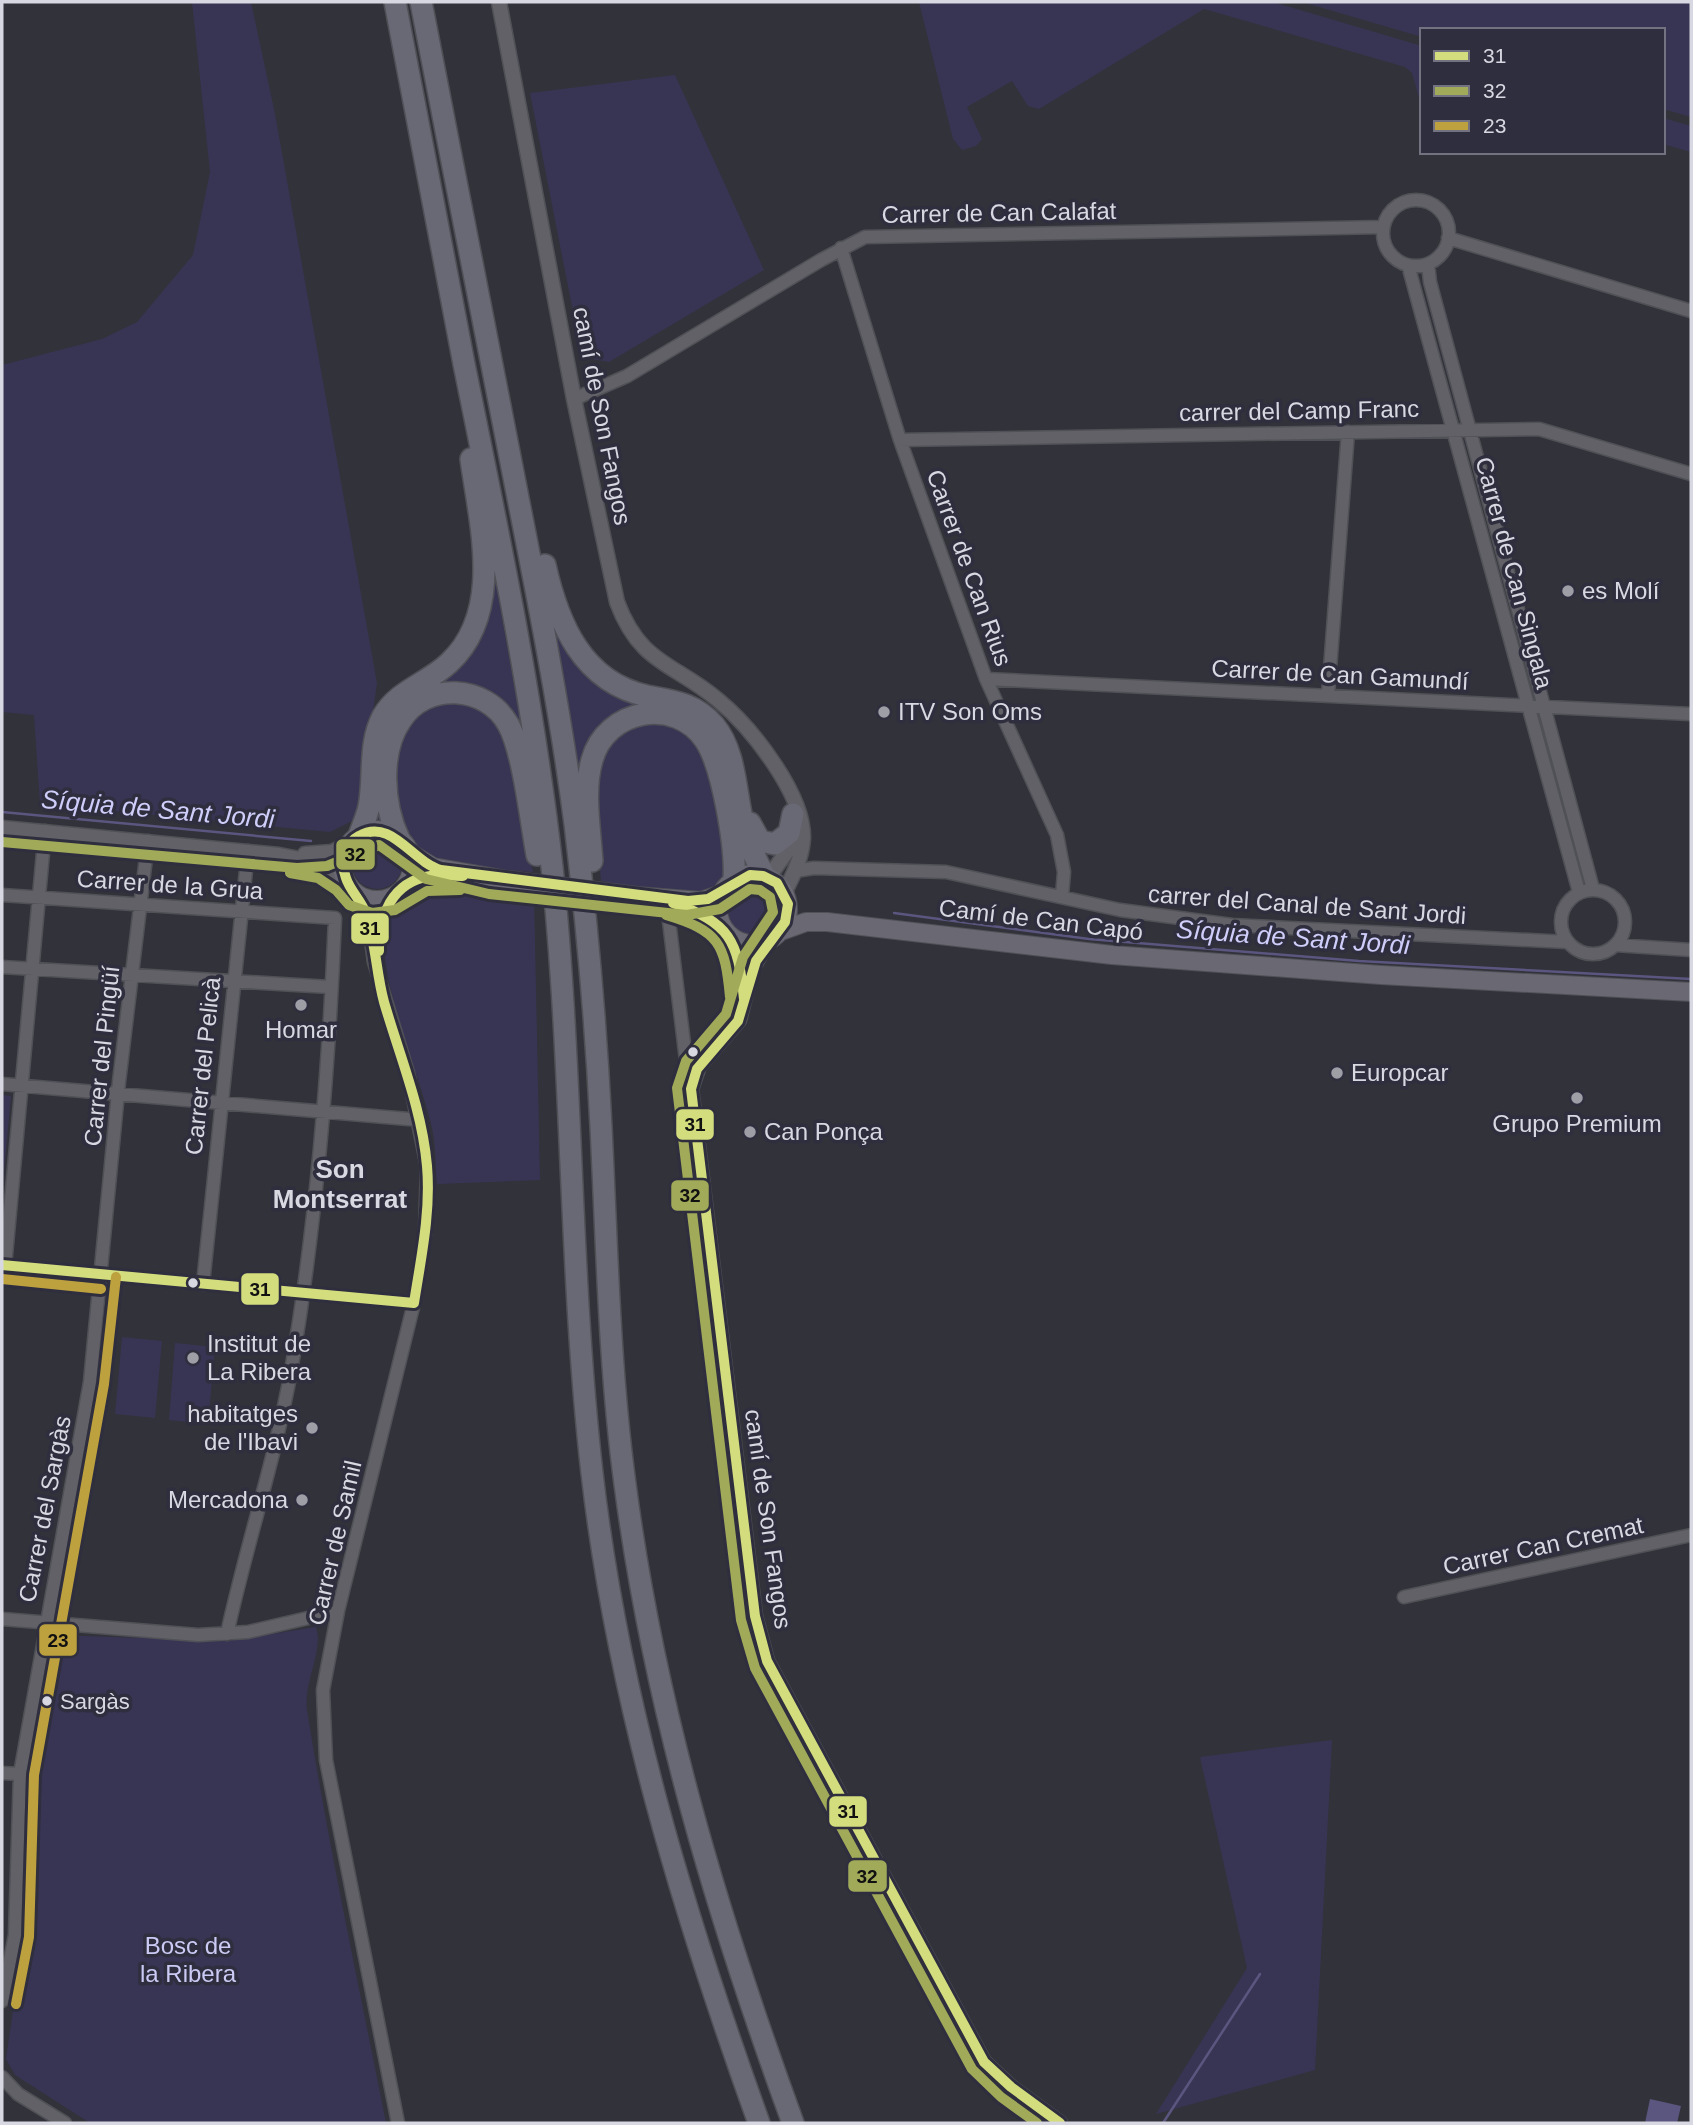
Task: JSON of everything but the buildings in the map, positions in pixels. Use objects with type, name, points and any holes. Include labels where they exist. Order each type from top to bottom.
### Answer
[{"type":"highway","points":[[395,2],[492,496],[530,711],[548,832],[562,972],[581,1351],[592,1473],[610,1597],[637,1732],[668,1849],[712,1989],[760,2123]]},
{"type":"highway","points":[[421,2],[559,716],[592,975],[616,1398],[626,1493],[645,1615],[664,1708],[699,1841],[742,1980],[793,2123]]},
{"type":"highway","points":[[355,839],[369,808],[375,736],[383,716],[405,692],[440,671],[456,656],[470,637],[482,606],[483,561],[461,390],[463,356]]},
{"type":"highway","points":[[492,362],[508,400],[554,603],[567,633],[584,659],[607,680],[636,693],[687,703],[706,716],[727,745],[748,842],[766,877]]},
{"type":"highway","points":[[404,846],[389,811],[387,783],[390,744],[402,718],[423,700],[441,693],[462,692],[489,704],[508,723],[515,742],[541,875],[551,947],[562,972]]},
{"type":"highway","points":[[592,975],[597,949],[589,776],[596,749],[620,722],[643,713],[662,713],[682,719],[704,738],[717,771],[733,846],[728,887]]},
{"type":"highway","points":[[737,794],[746,808],[754,834],[767,844],[775,844],[786,837],[791,829],[793,814]]},
{"type":"main road","points":[[467,875],[423,877],[379,900],[351,886],[343,864],[355,839],[380,831],[433,867],[467,875],[665,900],[701,901],[751,874],[766,877],[785,896],[788,915],[775,936],[752,944],[726,930],[698,909],[665,900]]},
{"type":"main road","points":[[400,891],[411,871],[404,846]]},
{"type":"main road","points":[[726,930],[718,905],[728,887]]},
{"type":"main road","name":"Camí de Can Capó","points":[[785,896],[810,911],[888,927]]},
{"type":"main road","name":"Camí de Can Capó","points":[[775,936],[815,922],[888,927],[1112,955],[1381,975],[1691,992]]},
{"type":"street","name":"camí de Son Fangos","points":[[499,2],[574,399],[614,591],[625,621],[642,645],[660,662],[729,710],[755,739],[778,774]]},
{"type":"street","points":[[1415,200],[1436,207],[1444,216],[1448,238],[1438,258],[1429,264],[1408,265],[1391,255],[1385,247],[1383,227],[1394,208],[1415,200]]},
{"type":"street","name":"Carrer de Can Calafat","points":[[574,399],[627,376],[841,248],[865,237],[1383,227]]},
{"type":"street","points":[[1448,238],[1691,311]]},
{"type":"street","name":"Carrer de Can Rius","points":[[841,248],[900,440],[986,679],[1056,835],[1063,872],[1062,896]]},
{"type":"street","name":"Carrer de Can Singala","points":[[1429,264],[1430,282],[1593,889]]},
{"type":"street","name":"Carrer de Can Singala","points":[[1408,265],[1578,892]]},
{"type":"street","name":"carrer del Camp Franc","points":[[900,440],[1539,429],[1691,474]]},
{"type":"street","points":[[1328,695],[1348,432]]},
{"type":"street","name":"Carrer de Can Gamundí","points":[[986,679],[1543,708],[1691,713]]},
{"type":"street","points":[[766,877],[793,840],[793,814],[778,774]]},
{"type":"street","points":[[778,774],[801,818],[802,851],[785,896]]},
{"type":"street","points":[[2,828],[279,855],[319,863],[351,886]]},
{"type":"street","points":[[45,831],[4,1266],[414,1303]]},
{"type":"street","points":[[279,855],[324,854],[355,839]]},
{"type":"street","name":"Carrer del Pingüí","points":[[102,1275],[117,1094],[148,841]]},
{"type":"street","name":"Carrer del Pelicà","points":[[203,1284],[248,851]]},
{"type":"street","name":"carrer del Canal de Sant Jordi","points":[[795,871],[814,868],[946,872],[1155,916],[1232,925],[1567,942]]},
{"type":"street","name":"Carrer de Samil","points":[[351,886],[368,918],[379,976],[419,1120],[427,1167],[425,1234],[414,1303],[338,1611],[323,1690],[326,1760],[398,2123]]},
{"type":"street","points":[[1615,945],[1625,926],[1624,915],[1613,897],[1593,889],[1578,892],[1561,914],[1563,933],[1567,942],[1575,949],[1596,954],[1615,945],[1691,950]]},
{"type":"street","name":"Carrer de Samil","points":[[379,976],[381,918],[386,905],[400,891]]},
{"type":"street","name":"Carrer de la Grua","points":[[2,895],[335,918],[330,987]]},
{"type":"street","name":"camí de Son Fangos","points":[[669,921],[687,1060],[696,1070],[691,1089],[695,1127],[755,1616],[767,1661],[984,2062],[1011,2087],[1060,2123]]},
{"type":"street","points":[[726,930],[741,966],[744,1005]]},
{"type":"street","points":[[696,1070],[735,1026],[744,1005],[752,970],[775,936]]},
{"type":"street","points":[[2,967],[330,987],[321,1112],[291,1371],[227,1634]]},
{"type":"street","points":[[2,1084],[419,1120]]},
{"type":"street","name":"Carrer del Sargàs","points":[[2,2001],[15,1936],[20,1774],[44,1623],[90,1382],[102,1275]]},
{"type":"street","name":"Carrer Can Cremat","points":[[1404,1597],[1691,1535]]},
{"type":"street","points":[[2,1619],[198,1635],[227,1634],[338,1611]]},
{"type":"street","points":[[2,1773],[20,1774]]},
{"type":"street","points":[[2,2080],[65,2123]]},
{"type":"green space","points":[[192,2],[251,2],[275,114],[377,683],[358,818],[330,832],[40,804],[34,715],[2,712],[2,365],[102,339],[137,322],[193,255],[210,172]]},
{"type":"green space","points":[[919,2],[1273,2],[1420,45],[1420,101],[1412,73],[1405,67],[1204,9],[1039,109],[1028,106],[1012,81],[967,107],[982,139],[976,146],[962,150],[953,139]]},
{"type":"green space","points":[[1302,2],[1691,2],[1691,117],[1665,110],[1665,28],[1420,28],[1420,36]]},
{"type":"green space","points":[[675,75],[764,270],[609,362],[582,357],[530,93]]},
{"type":"green space","points":[[1665,119],[1691,126],[1691,152],[1665,145]]},
{"type":"green space","points":[[481,501],[529,768],[525,768],[514,726],[507,713],[494,699],[461,687],[443,687],[426,692],[411,701],[398,714],[389,730],[382,796],[388,825],[372,825],[385,728],[402,703],[459,664],[472,648],[485,617],[490,582]]},
{"type":"green space","points":[[549,605],[568,646],[594,677],[624,694],[683,710],[708,727],[723,753],[750,863],[741,865],[730,798],[721,761],[710,736],[697,722],[682,713],[665,708],[630,711],[601,730],[591,746],[585,764],[585,819]]},
{"type":"green space","points":[[457,700],[491,714],[507,739],[533,872],[473,868],[444,862],[418,848],[407,835],[400,818],[395,776],[404,734],[413,718],[426,707]]},
{"type":"green space","points":[[649,720],[685,731],[696,741],[704,757],[716,799],[723,844],[725,879],[716,888],[686,894],[668,893],[601,881],[596,802],[601,761],[607,744],[618,733]]},
{"type":"green space","points":[[377,839],[395,846],[402,864],[395,882],[377,889],[359,882],[352,864],[359,846]]},
{"type":"green space","points":[[454,884],[534,896],[540,1180],[437,1184],[433,1131],[393,999],[384,950],[385,931],[394,908],[401,900],[420,890]]},
{"type":"green space","points":[[752,885],[771,892],[778,911],[771,930],[752,937],[733,930],[726,911],[733,892]]},
{"type":"green space","points":[[2,1095],[11,1096],[2,1191]]},
{"type":"green space","points":[[122,1337],[162,1341],[155,1418],[115,1414]]},
{"type":"green space","points":[[175,1343],[215,1347],[208,1424],[169,1420]]},
{"type":"green space","name":"Bosc de la Ribera","points":[[316,1627],[317,1646],[308,1689],[307,1710],[386,2123],[90,2123],[15,2075],[6,2059],[30,1894],[31,1768],[55,1635],[228,1641]]},
{"type":"green space","points":[[1332,1740],[1315,2070],[1156,2114],[1247,1968],[1200,1757]]},
{"type":"shaded area","points":[[1650,2099],[1681,2106],[1677,2123],[1645,2123]]},
{"type":"waterway","name":"Síquia de Sant Jordi","points":[[2,812],[311,841]]},
{"type":"waterway","name":"Síquia de Sant Jordi","points":[[894,913],[1089,939],[1359,961],[1691,979]]},
{"type":"waterway","points":[[1163,2123],[1260,1974]]},
{"type":"transit line","name":"31","points":[[414,1303],[425,1235],[427,1166],[415,1104],[384,1002],[369,925],[364,909],[344,872],[345,854],[354,839],[371,832],[381,832],[441,870],[688,901],[708,899],[750,875],[763,876],[777,883],[788,904],[785,922],[756,961],[738,1021],[697,1069],[691,1089],[755,1616],[767,1661],[984,2062],[1011,2087],[1060,2123]]},
{"type":"transit line","name":"32","points":[[2,842],[297,868],[327,866],[379,845],[426,879],[489,894],[687,915],[720,909],[750,889],[760,890],[770,897],[773,912],[743,957],[726,1014],[686,1061],[677,1088],[741,1620],[755,1668],[972,2069],[1001,2097],[1037,2123]]},
{"type":"transit line","name":"32","points":[[290,873],[318,878],[336,890],[349,905],[372,913],[395,910],[427,891],[460,890]]},
{"type":"transit line","name":"31","points":[[379,951],[381,925],[397,893],[406,885],[430,876],[463,876]]},
{"type":"transit line","name":"31","points":[[673,903],[707,918],[728,936],[738,962],[744,999]]},
{"type":"transit line","name":"32","points":[[666,915],[698,927],[716,942],[722,952],[730,997]]},
{"type":"transit line","name":"31","points":[[2,1265],[414,1303]]},
{"type":"transit line","name":"23","points":[[16,2004],[29,1937],[34,1775],[104,1384],[116,1277]]},
{"type":"transit line","name":"23","points":[[2,1279],[101,1289]]},
{"type":"place","name":"es Molí","points":[[1568,591]]},
{"type":"place","name":"ITV Son Oms","points":[[884,712]]},
{"type":"place","name":"Homar","points":[[301,1005]]},
{"type":"place","name":"Europcar","points":[[1337,1073]]},
{"type":"place","name":"Grupo Premium","points":[[1577,1098]]},
{"type":"place","name":"Can Ponça","points":[[750,1132]]},
{"type":"place","name":"Institut de La Ribera","points":[[193,1358]]},
{"type":"place","name":"habitatges de l'Ibavi","points":[[312,1428]]},
{"type":"place","name":"Mercadona","points":[[302,1500]]},
{"type":"place","name":"Sargàs","points":[[47,1701]]},
{"type":"district","name":"Son Montserrat","points":[[340,1184]]}]
